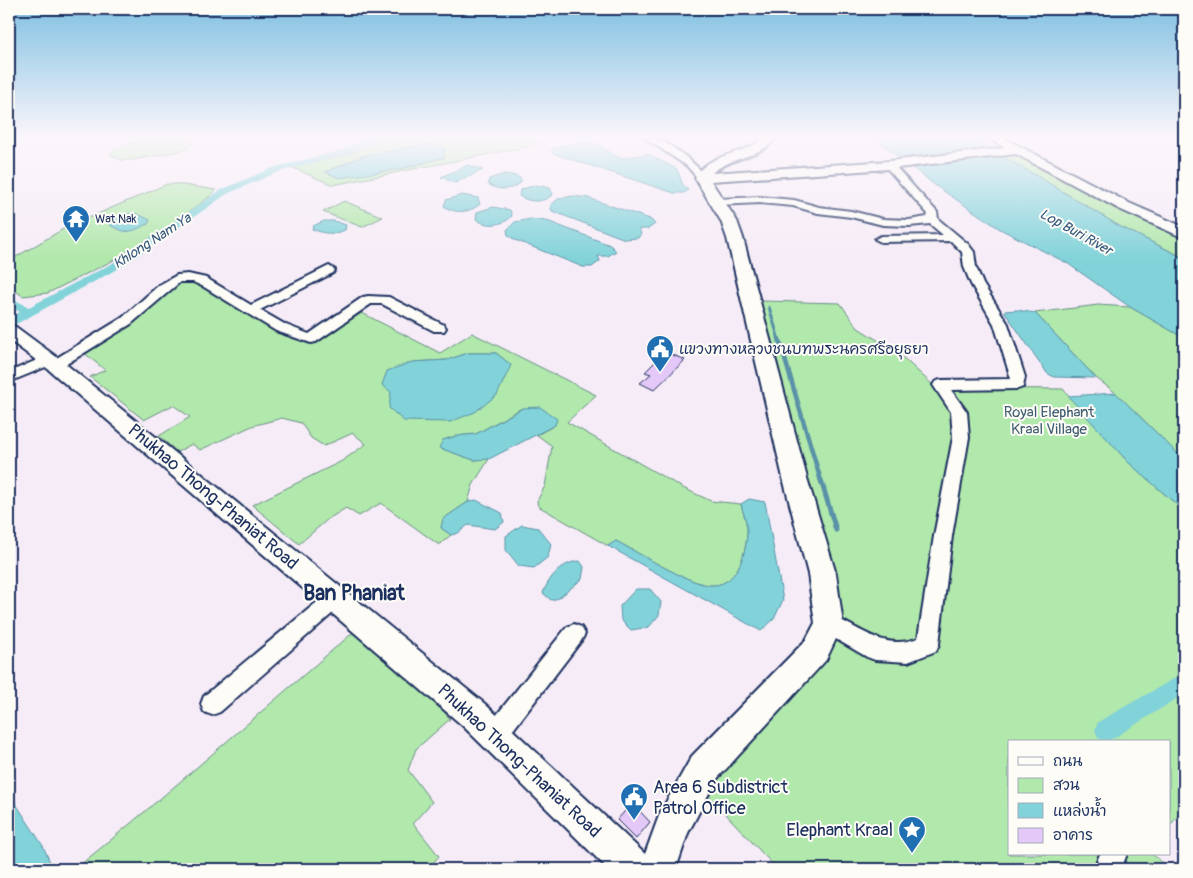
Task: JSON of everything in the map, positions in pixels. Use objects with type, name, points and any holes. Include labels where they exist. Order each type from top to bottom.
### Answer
[{"type":"street","points":[[658,869],[673,826],[704,768],[816,650],[829,624],[822,574],[795,478],[735,238],[729,221],[718,202],[712,177]]},
{"type":"street","points":[[902,177],[933,214],[932,220]]},
{"type":"street","points":[[1063,177],[1184,233]]},
{"type":"street","points":[[718,202],[760,200],[794,204],[883,222],[909,223],[932,220],[968,252],[970,267],[977,284],[1002,324],[1018,377],[1018,384],[940,385],[959,412],[961,437],[943,536],[928,644],[908,652],[875,650],[829,624]]},
{"type":"street","points":[[881,239],[954,238]]},
{"type":"street","points":[[251,310],[329,270]]},
{"type":"street","points":[[9,377],[52,362],[130,318],[179,278],[201,281],[303,338],[311,339],[368,300],[378,299],[384,300],[439,328]]},
{"type":"street","name":"Phukhao Thong-Phaniat Road","points":[[9,331],[52,362],[474,715],[634,869]]},
{"type":"street","points":[[212,704],[336,599]]},
{"type":"street","points":[[495,735],[574,634]]},
{"type":"street","points":[[1107,869],[1113,856]]},
{"type":"green space","points":[[314,177],[374,177],[333,185]]},
{"type":"green space","points":[[1039,177],[1061,177],[1118,207],[1184,236],[1184,258],[1119,226]]},
{"type":"green space","points":[[167,184],[216,190],[172,225],[112,261],[48,293],[23,296],[9,287],[9,261],[65,228]]},
{"type":"green space","points":[[344,201],[383,217],[362,227],[323,212]]},
{"type":"green space","points":[[182,281],[199,284],[274,328],[311,342],[362,313],[440,353],[472,333],[596,395],[567,422],[683,488],[711,501],[741,504],[747,530],[742,560],[733,576],[726,581],[718,585],[700,583],[675,573],[616,541],[608,546],[538,506],[537,501],[545,486],[552,446],[537,435],[555,425],[522,408],[476,434],[456,436],[443,440],[440,448],[474,460],[489,459],[473,485],[468,502],[443,519],[441,528],[451,535],[439,545],[381,503],[359,516],[346,508],[328,519],[299,544],[252,505],[342,461],[366,444],[353,433],[324,446],[311,438],[301,423],[282,418],[252,426],[200,450],[192,444],[177,452],[159,436],[190,417],[173,405],[144,420],[90,377],[105,370],[83,352]],"holes":[[[468,353],[496,353],[511,365],[391,392],[412,362],[447,360]]]},
{"type":"green space","name":"Royal Elephant Kraal Village","points":[[762,301],[840,303],[858,328],[897,352],[936,388],[1063,389],[1128,462],[1184,511],[1184,808],[1170,826],[1170,740],[1008,740],[1008,856],[1155,856],[1171,869],[777,869],[709,796],[730,758],[825,660],[759,304]]},
{"type":"green space","points":[[1098,305],[1130,307],[1184,338],[1184,460],[1116,393],[1096,378],[1035,313]]},
{"type":"green space","points":[[356,630],[421,684],[450,719],[416,749],[408,770],[432,802],[413,823],[439,856],[428,869],[75,869],[181,781]]},
{"type":"water","points":[[441,177],[468,177],[455,183]]},
{"type":"water","points":[[495,177],[518,177],[521,179],[521,182],[505,189],[496,188],[488,184],[489,179]]},
{"type":"water","points":[[625,177],[680,177],[683,185],[688,190],[684,193],[674,193]]},
{"type":"water","name":"Lop Buri River","points":[[924,177],[1039,177],[1119,226],[1184,258],[1184,338],[1130,307],[1067,263],[1000,229]]},
{"type":"water","points":[[535,185],[550,188],[553,194],[546,199],[537,201],[527,200],[519,196],[520,190]]},
{"type":"water","points":[[462,195],[478,198],[480,204],[467,211],[452,210],[444,206],[446,200]]},
{"type":"water","points":[[573,196],[588,198],[650,219],[655,224],[648,229],[639,229],[641,234],[638,238],[625,239],[552,211],[550,206],[558,199]]},
{"type":"water","points":[[493,207],[510,210],[512,216],[504,222],[494,224],[480,222],[476,219],[477,212]]},
{"type":"water","points":[[135,213],[150,220],[148,224],[129,231],[110,225],[117,218]]},
{"type":"water","points":[[531,219],[547,221],[610,245],[616,251],[608,256],[598,256],[600,261],[592,267],[583,267],[515,240],[508,235],[507,230],[515,222]]},
{"type":"water","points":[[324,221],[334,221],[346,225],[345,230],[328,233],[312,229],[313,226]]},
{"type":"water","points":[[1017,310],[1035,313],[1096,378],[1054,377],[1047,373],[1004,311]]},
{"type":"water","points":[[468,353],[496,353],[511,365],[497,395],[475,412],[450,422],[404,421],[389,408],[391,392],[382,385],[387,371],[412,362],[447,360]]},
{"type":"water","points":[[1116,393],[1184,460],[1184,511],[1128,462],[1068,396]]},
{"type":"water","points":[[540,407],[557,419],[555,425],[489,459],[474,460],[439,448],[443,440],[456,436],[476,434],[523,408]]},
{"type":"water","points":[[749,499],[765,502],[783,600],[774,619],[761,631],[608,546],[616,541],[688,579],[709,585],[718,585],[733,576],[742,560],[747,530],[741,504]]},
{"type":"water","points":[[476,500],[502,513],[504,522],[495,529],[468,525],[458,533],[451,535],[441,528],[443,519],[468,502]]},
{"type":"water","points":[[522,525],[538,528],[551,544],[548,557],[534,568],[519,566],[506,550],[506,536]]},
{"type":"water","points":[[580,561],[584,567],[582,579],[559,598],[551,600],[543,593],[557,571],[567,564]]},
{"type":"water","points":[[636,589],[650,589],[661,602],[659,615],[649,627],[631,630],[621,620],[620,606]]},
{"type":"water","points":[[9,793],[43,846],[53,869],[9,869]]},
{"type":"building","name":"แขวงทางหลวงชนบทพระนครศรีอยุธยา","points":[[671,354],[685,360],[654,390],[640,383],[651,374],[645,372],[656,361],[661,364]]},
{"type":"building","name":"Area 6 Subdistrict Patrol Office","points":[[632,803],[650,822],[636,839],[617,820]]},
{"type":"waterway","name":"Khlong Nam Ya","points":[[14,320],[117,265],[224,192],[259,177]]},
{"type":"waterway","points":[[9,301],[28,312]]},
{"type":"waterway","points":[[769,307],[779,340]]},
{"type":"waterway","points":[[779,339],[821,481]]},
{"type":"waterway","points":[[821,480],[836,530]]},
{"type":"waterway","points":[[1106,730],[1184,683]]},
{"type":"place","name":"Wat Nak","points":[[76,243]]},
{"type":"place","name":"แขวงทางหลวงชนบทพระนครศรีอยุธยา","points":[[660,373]]},
{"type":"place","name":"Area 6 Subdistrict Patrol Office","points":[[634,821]]},
{"type":"place","name":"Elephant Kraal","points":[[912,854]]},
{"type":"district","name":"Ban Phaniat","points":[[354,593]]}]
